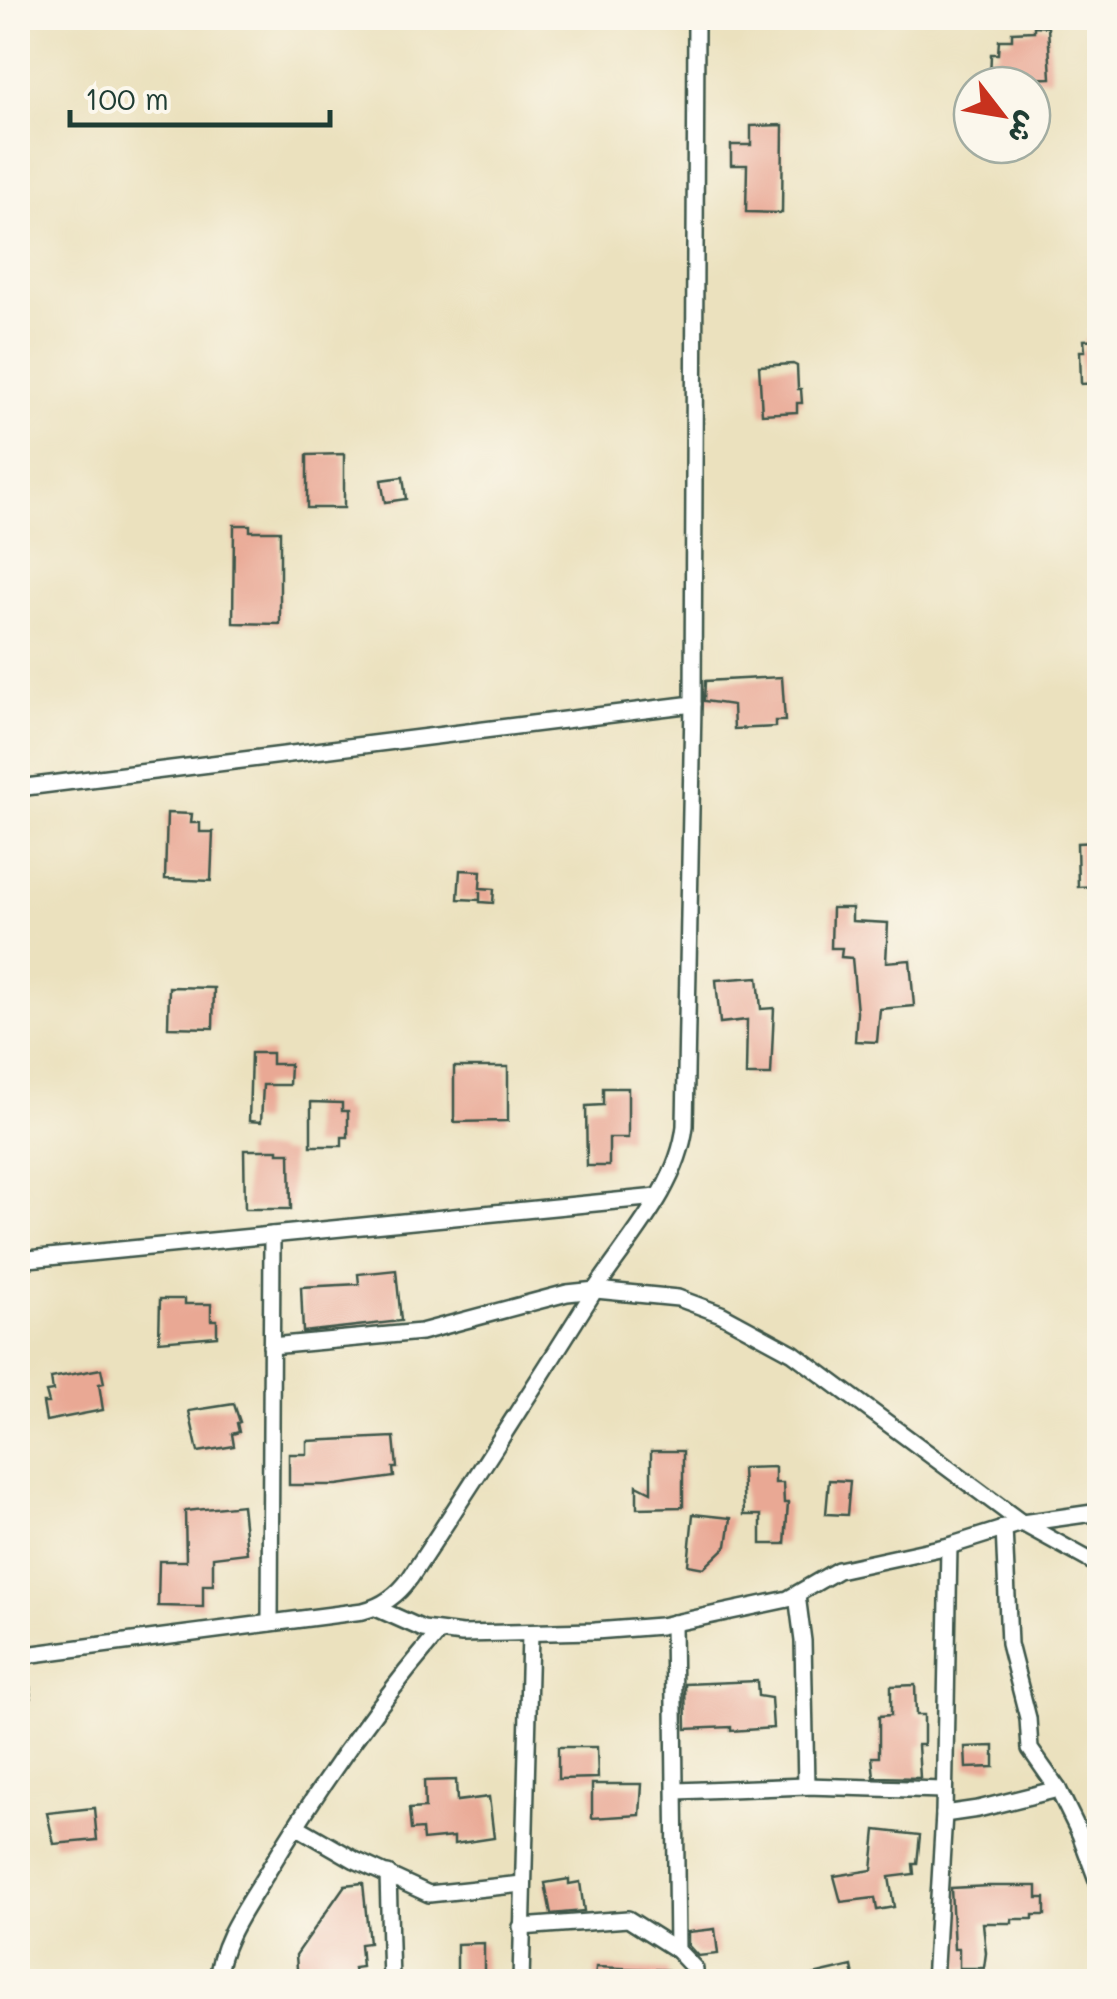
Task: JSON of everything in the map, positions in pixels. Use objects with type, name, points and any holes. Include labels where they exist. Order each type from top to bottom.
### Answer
[{"type":"street","points":[[18,1714],[22,1700],[19,1656],[376,1608],[396,1596],[657,1198],[678,1160],[685,1126],[693,704],[696,18]]},
{"type":"street","points":[[18,788],[693,704]]},
{"type":"street","points":[[18,1260],[657,1198]]},
{"type":"street","points":[[270,1623],[272,1234]]},
{"type":"street","points":[[271,1346],[421,1332],[551,1297],[596,1290],[678,1298],[750,1329],[792,1353],[1022,1523],[1100,1566]]},
{"type":"street","points":[[376,1608],[408,1624],[438,1632],[530,1634],[673,1623],[797,1595],[838,1570],[948,1546],[1022,1523],[1100,1512]]},
{"type":"street","points":[[1004,1527],[1009,1644],[1028,1718],[1030,1749],[1058,1790],[1100,1888]]},
{"type":"street","points":[[934,1982],[944,1814],[948,1546]]},
{"type":"street","points":[[797,1595],[803,1642],[806,1786]]},
{"type":"street","points":[[673,1623],[677,1950]]},
{"type":"street","points":[[216,1982],[218,1966],[233,1930],[296,1826],[385,1695],[438,1632]]},
{"type":"street","points":[[521,1982],[530,1634]]},
{"type":"street","points":[[677,1792],[806,1786],[942,1790]]},
{"type":"street","points":[[944,1814],[1058,1790]]},
{"type":"street","points":[[296,1826],[429,1894],[522,1884]]},
{"type":"street","points":[[388,1874],[391,1982]]},
{"type":"street","points":[[522,1928],[628,1919],[677,1950],[695,1969],[696,1982]]},
{"type":"street","points":[[1094,1982],[1100,1970]]},
{"type":"building","points":[[1034,26],[1048,27],[1050,65],[991,65],[991,54],[998,54],[999,40],[1012,40],[1012,32],[1034,31]]},
{"type":"building","points":[[783,125],[782,213],[746,212],[747,165],[731,165],[731,145],[751,145],[751,126]]},
{"type":"building","points":[[1100,339],[1100,383],[1081,384],[1080,351],[1085,351],[1084,340]]},
{"type":"building","points":[[759,366],[797,366],[801,389],[802,403],[797,403],[797,412],[762,414]]},
{"type":"building","points":[[344,454],[344,508],[307,508],[307,455]]},
{"type":"building","points":[[403,477],[406,499],[385,502],[381,480]]},
{"type":"building","points":[[234,525],[250,525],[250,531],[280,531],[280,624],[233,623]]},
{"type":"building","points":[[782,677],[785,721],[775,721],[775,727],[734,729],[733,705],[704,701],[705,681]]},
{"type":"building","points":[[167,813],[192,814],[191,823],[200,823],[200,832],[213,832],[211,881],[165,879]]},
{"type":"building","points":[[1100,842],[1100,886],[1078,887],[1077,843]]},
{"type":"building","points":[[460,870],[481,871],[480,888],[494,889],[493,903],[458,899]]},
{"type":"building","points":[[832,908],[852,908],[852,921],[888,923],[886,962],[910,960],[914,1006],[880,1009],[877,1042],[855,1041],[857,1012],[852,958],[841,957],[842,948],[831,948]]},
{"type":"building","points":[[758,977],[761,1009],[774,1008],[771,1075],[746,1075],[747,1020],[720,1023],[716,980]]},
{"type":"building","points":[[169,987],[214,988],[213,1028],[168,1027]]},
{"type":"building","points":[[251,1053],[272,1053],[272,1064],[290,1064],[289,1085],[263,1085],[261,1122],[249,1121]]},
{"type":"building","points":[[454,1067],[508,1067],[508,1121],[454,1122]]},
{"type":"building","points":[[603,1088],[628,1088],[628,1138],[609,1138],[609,1166],[587,1166],[586,1106],[603,1105]]},
{"type":"building","points":[[311,1102],[342,1103],[342,1111],[348,1111],[348,1137],[342,1137],[342,1146],[311,1146]]},
{"type":"building","points":[[244,1150],[290,1153],[291,1209],[245,1209]]},
{"type":"building","points":[[396,1270],[401,1321],[303,1332],[301,1287],[359,1284],[358,1274]]},
{"type":"building","points":[[160,1299],[211,1304],[217,1336],[159,1341]]},
{"type":"building","points":[[101,1369],[103,1410],[46,1421],[43,1403],[49,1403],[46,1392],[53,1391],[51,1378]]},
{"type":"building","points":[[234,1404],[240,1422],[239,1432],[232,1434],[234,1446],[198,1452],[189,1411]]},
{"type":"building","points":[[394,1437],[394,1477],[337,1485],[289,1485],[289,1454],[307,1454],[307,1441]]},
{"type":"building","points":[[651,1451],[683,1451],[683,1507],[637,1508],[637,1485],[651,1492]]},
{"type":"building","points":[[775,1467],[775,1483],[783,1483],[784,1503],[788,1503],[785,1544],[761,1544],[761,1515],[744,1515],[742,1468]]},
{"type":"building","points":[[829,1480],[850,1481],[847,1515],[826,1514]]},
{"type":"building","points":[[242,1505],[247,1553],[213,1557],[213,1585],[203,1585],[203,1607],[158,1606],[159,1561],[186,1561],[185,1511]]},
{"type":"building","points":[[693,1514],[731,1518],[727,1546],[704,1568],[688,1565]]},
{"type":"building","points":[[757,1681],[758,1696],[771,1698],[773,1728],[686,1729],[685,1684]]},
{"type":"building","points":[[915,1685],[916,1715],[924,1715],[924,1745],[918,1745],[920,1778],[874,1777],[872,1757],[879,1757],[879,1716],[891,1715],[891,1686]]},
{"type":"building","points":[[994,1746],[994,1767],[966,1768],[965,1747]]},
{"type":"building","points":[[558,1747],[597,1747],[598,1778],[558,1779]]},
{"type":"building","points":[[456,1780],[457,1801],[489,1797],[494,1838],[454,1844],[454,1837],[423,1840],[422,1829],[411,1830],[409,1809],[425,1808],[424,1781]]},
{"type":"building","points":[[592,1784],[642,1784],[640,1815],[592,1818]]},
{"type":"building","points":[[94,1808],[97,1840],[54,1844],[47,1813]]},
{"type":"building","points":[[876,1830],[920,1835],[914,1874],[889,1877],[894,1907],[877,1910],[875,1898],[841,1902],[834,1876],[872,1870]]},
{"type":"building","points":[[569,1879],[569,1884],[580,1882],[584,1911],[551,1914],[545,1883]]},
{"type":"building","points":[[363,1883],[369,1943],[360,1944],[362,1967],[354,1968],[356,1982],[298,1982],[296,1955],[345,1885]]},
{"type":"building","points":[[1037,1886],[1037,1898],[1045,1898],[1045,1915],[1012,1919],[1012,1923],[983,1923],[984,1968],[959,1968],[959,1949],[954,1949],[951,1888]]},
{"type":"building","points":[[715,1929],[718,1954],[698,1956],[688,1945],[688,1932]]},
{"type":"building","points":[[484,1943],[484,1973],[457,1973],[457,1944]]},
{"type":"building","points":[[852,1966],[855,1982],[809,1982],[809,1976]]},
{"type":"building","points":[[596,1967],[668,1970],[668,1982],[595,1982]]}]
